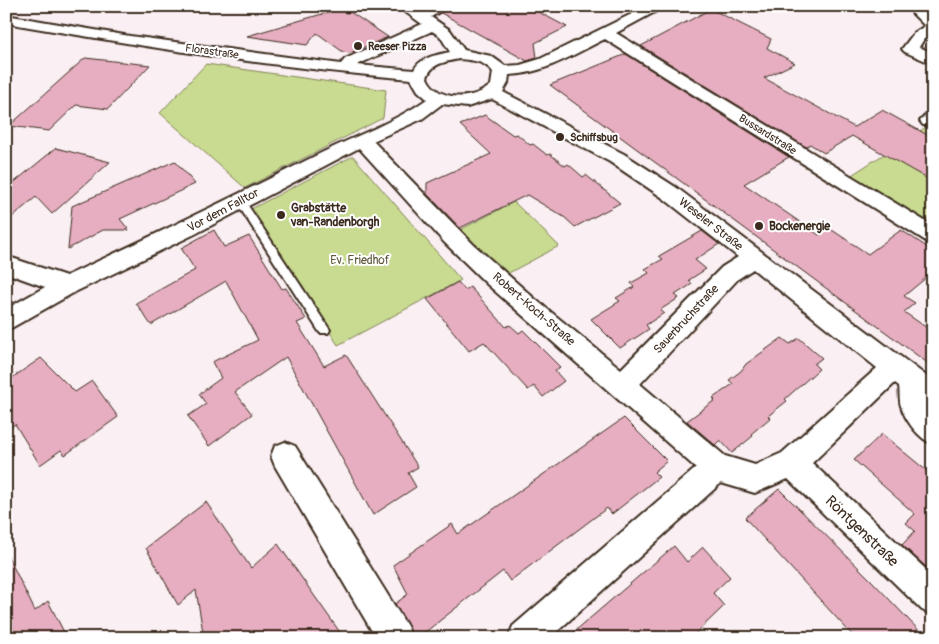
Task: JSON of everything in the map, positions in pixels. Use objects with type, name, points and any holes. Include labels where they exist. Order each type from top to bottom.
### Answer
[{"type":"street","points":[[404,6],[445,33],[459,54]]},
{"type":"street","points":[[345,69],[351,62],[426,21],[442,6]]},
{"type":"street","points":[[501,71],[531,68],[562,55],[658,6]]},
{"type":"street","points":[[933,7],[920,8],[918,13],[933,27],[919,36],[910,49],[933,59]]},
{"type":"street","name":"Florastraße","points":[[6,19],[130,40],[345,69],[418,75]]},
{"type":"street","name":"Bussardstraße","points":[[604,32],[933,236]]},
{"type":"street","points":[[459,54],[485,58],[501,71],[503,78],[500,86],[493,93],[468,101],[439,98],[426,92],[419,84],[418,75],[423,67],[432,60],[459,54]]},
{"type":"street","name":"Weseler Straße","points":[[493,93],[617,158],[670,193],[933,396]]},
{"type":"street","name":"Vor dem Falltor","points":[[6,320],[67,286],[188,229],[240,200],[361,140],[416,116],[439,98]]},
{"type":"street","name":"Robert-Koch-Straße","points":[[361,140],[465,249],[679,432],[717,468],[755,478],[792,463],[904,374]]},
{"type":"street","name":"Sauerbruchstraße","points":[[622,385],[730,273],[754,258]]},
{"type":"street","points":[[6,264],[67,286]]},
{"type":"street","points":[[904,374],[913,404],[933,430]]},
{"type":"street","points":[[285,456],[395,638]]},
{"type":"street","name":"Röntgenstraße","points":[[792,463],[933,599]]},
{"type":"street","points":[[525,638],[717,468]]},
{"type":"lane","points":[[240,200],[324,330]]},
{"type":"green space","points":[[206,64],[386,90],[383,118],[245,188],[160,113]]},
{"type":"green space","points":[[926,127],[933,131],[933,230],[847,178]]},
{"type":"green space","name":"Ev. Friedhof","points":[[353,156],[461,280],[338,345],[251,209]]},
{"type":"green space","points":[[514,202],[559,246],[505,275],[460,230]]},
{"type":"building","points":[[451,6],[527,6],[567,27],[535,43],[537,58],[527,61],[441,13]]},
{"type":"building","points":[[339,9],[346,13],[350,12],[388,37],[350,53],[343,52],[317,33],[307,45],[247,36]]},
{"type":"building","points":[[711,9],[771,39],[767,48],[795,63],[764,78],[854,127],[882,110],[933,138],[933,182],[852,136],[824,153],[810,144],[806,147],[641,46]]},
{"type":"building","points":[[626,54],[789,157],[744,184],[819,235],[829,228],[868,254],[901,230],[933,251],[933,272],[904,296],[915,303],[904,312],[933,332],[933,367],[550,85]]},
{"type":"building","points":[[85,58],[150,65],[108,109],[76,105],[49,131],[9,126]]},
{"type":"building","points":[[485,115],[513,135],[517,134],[530,145],[533,144],[547,155],[550,154],[565,166],[568,164],[583,177],[586,175],[620,203],[575,227],[564,217],[527,195],[460,228],[427,194],[427,183],[491,154],[460,125]]},
{"type":"building","points":[[56,148],[110,162],[52,214],[36,197],[6,222],[6,189]]},
{"type":"building","points":[[175,161],[195,184],[120,219],[129,230],[103,230],[68,249],[72,206]]},
{"type":"building","points":[[214,230],[224,247],[249,236],[282,289],[286,288],[306,319],[297,323],[324,366],[346,355],[418,467],[408,473],[416,487],[373,515],[286,357],[235,392],[252,414],[209,446],[188,416],[206,404],[199,394],[221,378],[212,362],[258,340],[226,281],[151,325],[136,303],[195,270],[181,248]]},
{"type":"building","points":[[702,231],[719,244],[695,260],[706,269],[689,280],[692,284],[675,295],[679,298],[660,310],[664,313],[646,325],[649,329],[620,348],[591,319],[620,301],[616,298],[634,287],[631,283],[649,273],[645,269],[663,259],[659,256]]},
{"type":"building","points":[[458,282],[465,290],[470,287],[506,327],[510,325],[519,333],[523,330],[560,367],[555,371],[564,381],[543,397],[534,386],[528,390],[484,342],[469,351],[427,299]]},
{"type":"building","points":[[782,338],[790,344],[799,338],[822,358],[814,364],[819,369],[785,399],[787,401],[768,416],[770,418],[751,434],[753,436],[732,453],[720,440],[715,445],[687,421],[715,400],[713,398],[733,384],[729,380],[741,371],[746,364]]},
{"type":"building","points":[[41,358],[75,392],[92,381],[118,417],[65,455],[61,450],[40,465],[15,424],[6,431],[6,382]]},
{"type":"building","points":[[624,418],[667,461],[654,472],[659,477],[612,514],[607,508],[510,581],[503,571],[428,630],[414,638],[395,604],[408,594],[393,565],[452,524],[458,534]]},
{"type":"building","points":[[882,434],[933,476],[933,560],[926,567],[902,545],[915,531],[906,523],[915,514],[854,460]]},
{"type":"building","points":[[779,489],[870,579],[926,638],[855,638],[745,518]]},
{"type":"building","points":[[206,502],[251,568],[278,544],[344,638],[204,638],[196,590],[178,605],[146,548]]},
{"type":"building","points":[[674,546],[687,562],[703,547],[730,577],[713,593],[724,606],[691,638],[567,638]]},
{"type":"building","points":[[6,552],[35,611],[48,601],[67,638],[6,638]]},
{"type":"place","name":"Reeser Pizza","points":[[358,46]]},
{"type":"place","name":"Schiffsbug","points":[[560,137]]},
{"type":"place","name":"Grabstätte van-Randenborgh","points":[[281,215]]},
{"type":"place","name":"Bockenergie","points":[[759,226]]}]
